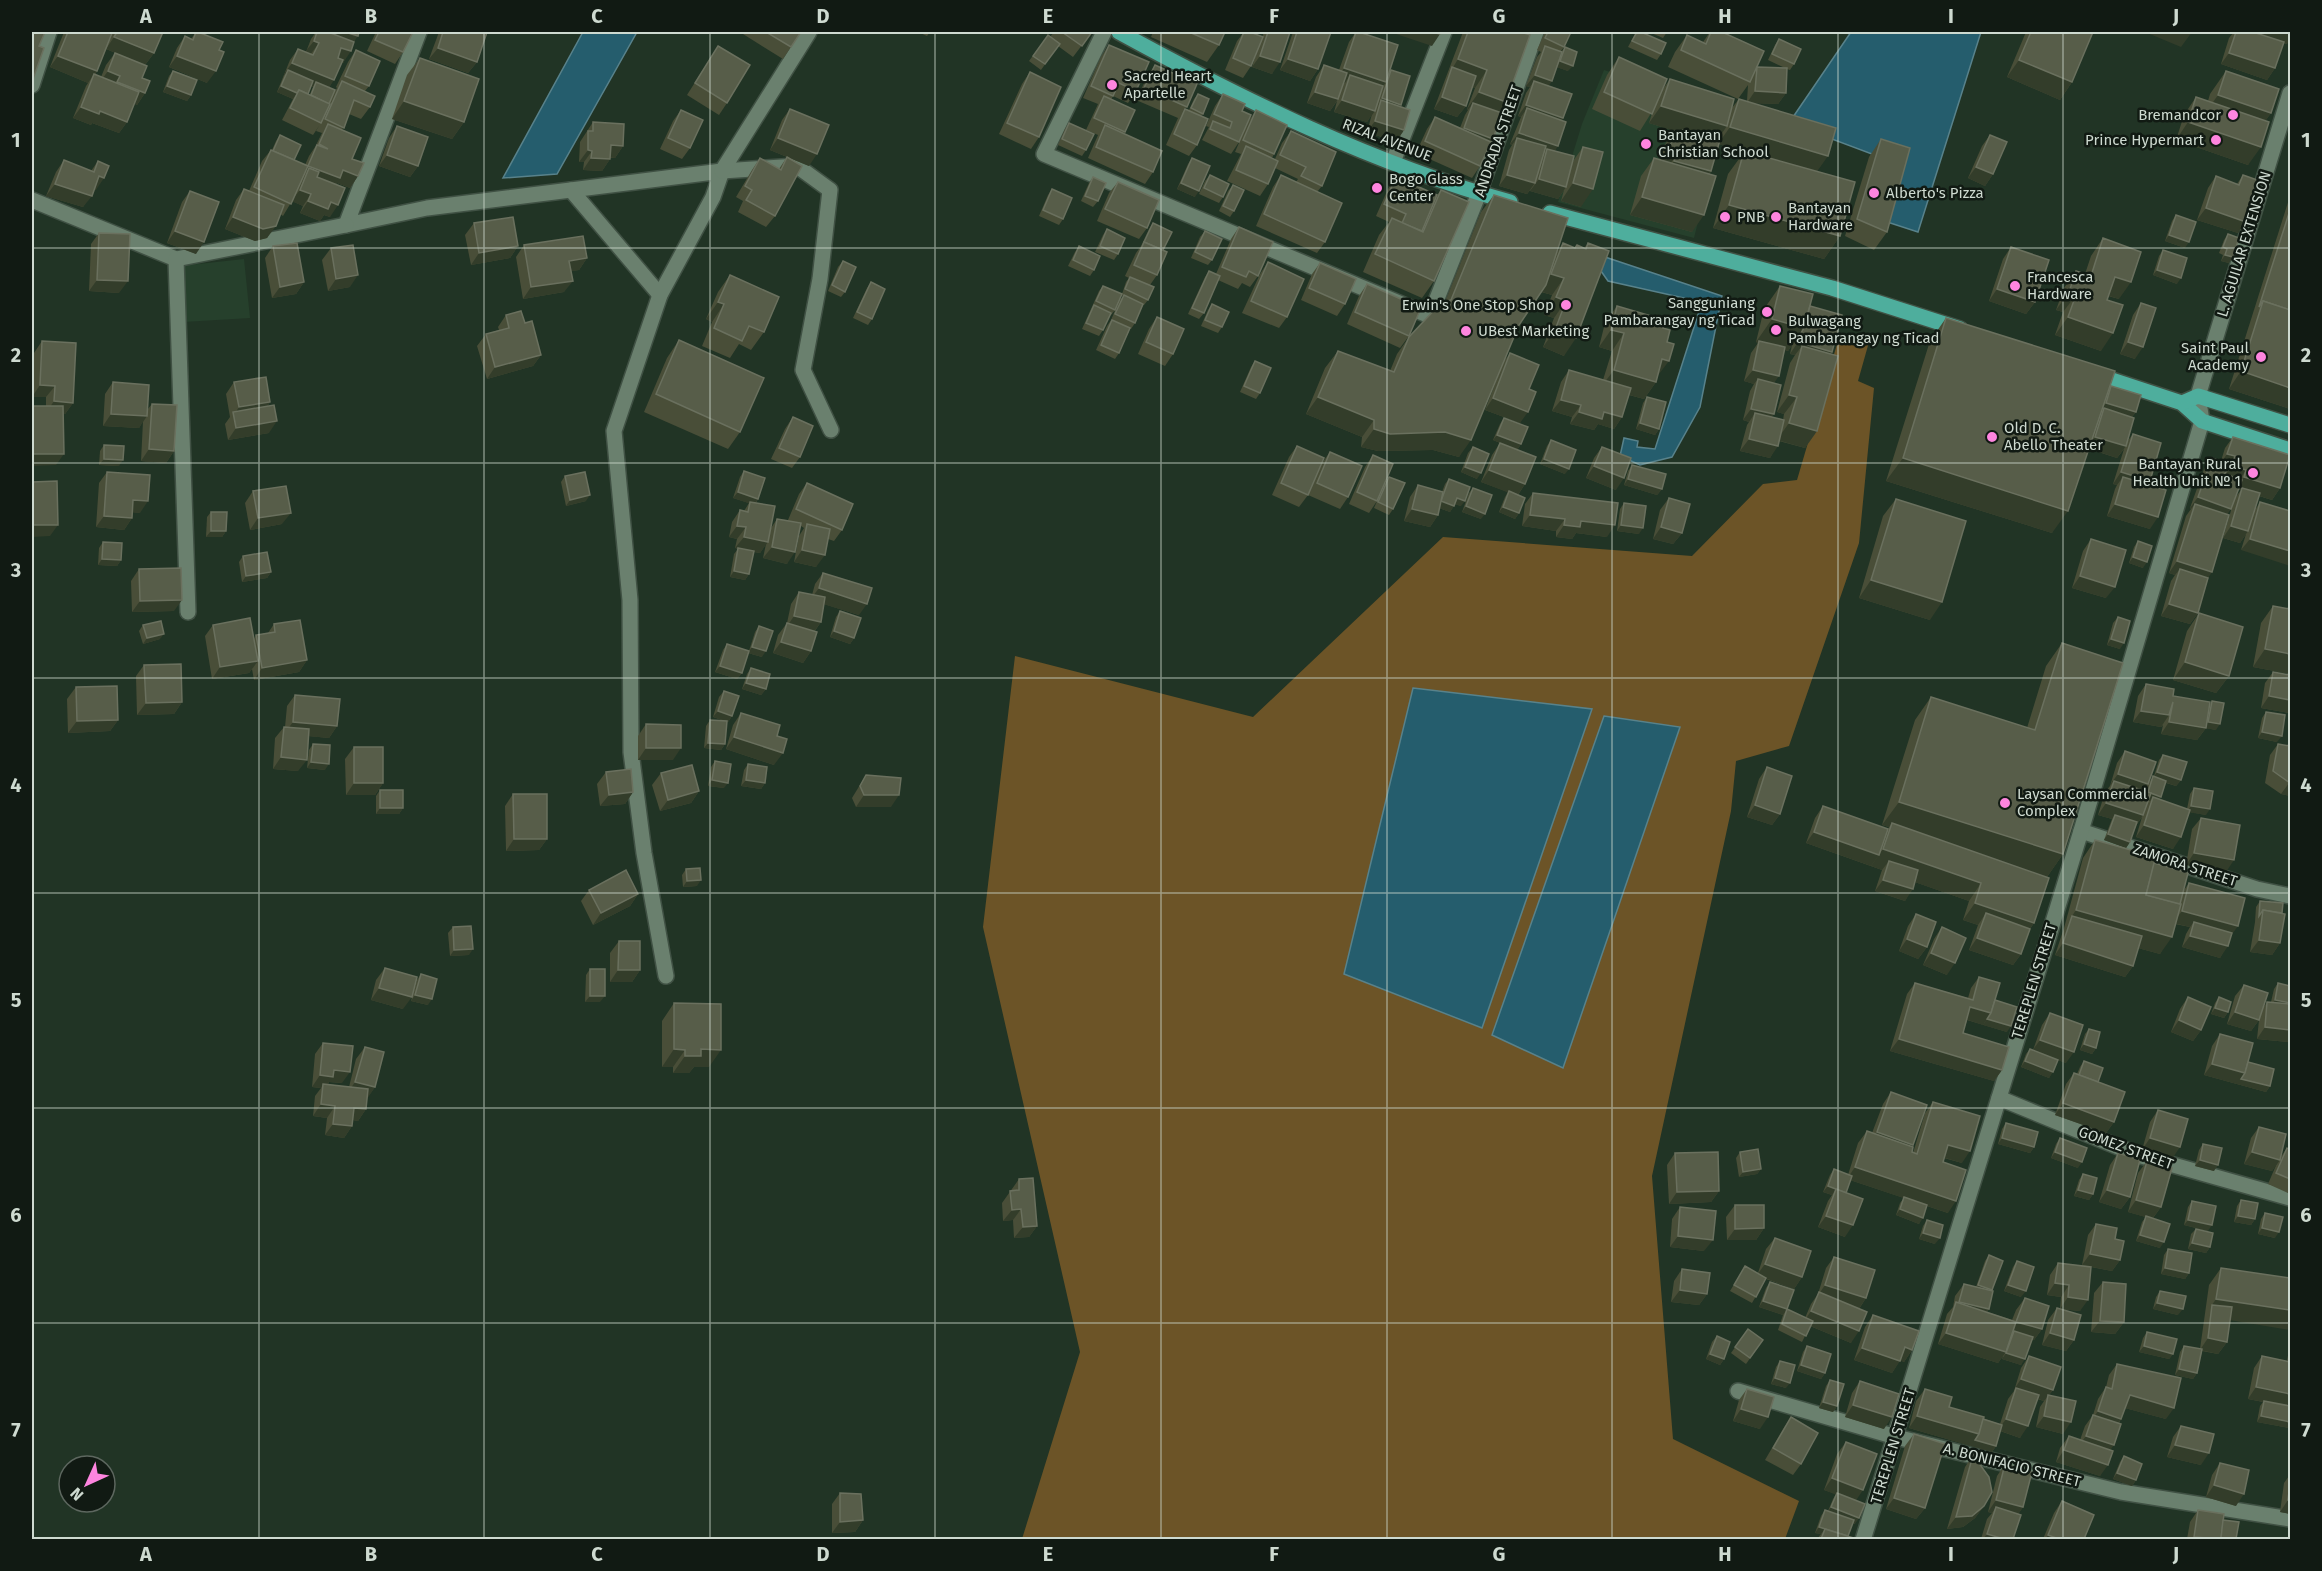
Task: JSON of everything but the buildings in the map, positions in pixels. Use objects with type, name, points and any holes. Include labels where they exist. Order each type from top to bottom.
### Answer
[{"type":"main road","name":"RIZAL AVENUE","points":[[1119,32],[1297,123],[1479,194],[1832,288],[1975,334]]},
{"type":"main road","points":[[2074,368],[2182,404],[2202,421],[2290,450]]},
{"type":"main road","points":[[2182,404],[2198,396],[2290,425]]},
{"type":"street","points":[[32,85],[49,32]]},
{"type":"street","points":[[346,225],[419,32]]},
{"type":"street","points":[[666,976],[644,854],[631,752],[630,600],[614,431],[660,295],[713,196],[722,171],[809,32]]},
{"type":"street","name":"ANDRADA STREET","points":[[1104,32],[1044,154],[1430,316],[1479,194],[1536,32]]},
{"type":"street","points":[[1393,162],[1444,32]]},
{"type":"street","name":"L. AGUILAR EXTENSION","points":[[2198,396],[2290,93]]},
{"type":"street","points":[[32,200],[176,259],[427,208],[722,171],[797,166],[830,190],[820,279],[803,370],[831,430]]},
{"type":"street","points":[[571,190],[660,295]]},
{"type":"street","points":[[176,259],[188,612]]},
{"type":"street","points":[[2198,396],[2202,421]]},
{"type":"street","name":"TEREPLEN STREET","points":[[1863,1539],[2080,831],[2202,421]]},
{"type":"street","name":"ZAMORA STREET","points":[[2080,831],[2257,889],[2290,896]]},
{"type":"street","name":"GOMEZ STREET","points":[[1999,1098],[2138,1155],[2290,1198]]},
{"type":"street","name":"A. BONIFACIO STREET","points":[[1738,1391],[1896,1437],[2121,1492],[2290,1519]]},
{"type":"shaded area","name":"Bantayan Christian School","points":[[1604,70],[1726,110],[1694,238],[1558,202],[1582,124]]},
{"type":"shaded area","points":[[244,259],[250,318],[183,322],[180,266]]},
{"type":"shaded area","points":[[1840,334],[1869,342],[1858,381],[1874,388],[1859,543],[1789,746],[1736,761],[1731,811],[1652,1176],[1673,1439],[1799,1501],[1785,1539],[1022,1539],[1080,1352],[983,927],[1015,656],[1253,717],[1443,537],[1692,556],[1763,484],[1797,480]],"holes":[[[1604,716],[1679,728],[1562,1068]]]},
{"type":"water","points":[[583,32],[637,32],[557,174],[503,178]]},
{"type":"water","points":[[1851,32],[1981,32],[1918,232],[1881,220],[1896,163],[1789,123]]},
{"type":"water","points":[[1605,257],[1722,296],[1700,407],[1672,457],[1640,465],[1620,456],[1624,438],[1638,441],[1637,447],[1655,449],[1702,302],[1608,281],[1601,271]]},
{"type":"water","points":[[1413,688],[1592,709],[1482,1028],[1344,974]]},
{"type":"water","points":[[1604,716],[1680,727],[1563,1068],[1492,1035]]},
{"type":"place","name":"Sacred Heart Apartelle","points":[[1112,85]]},
{"type":"place","name":"Bremandcor","points":[[2233,115]]},
{"type":"place","name":"Prince Hypermart","points":[[2216,140]]},
{"type":"place","name":"Bantayan Christian School","points":[[1646,144]]},
{"type":"place","name":"Bogo Glass Center","points":[[1377,188]]},
{"type":"place","name":"Alberto's Pizza","points":[[1874,193]]},
{"type":"place","name":"PNB","points":[[1725,217]]},
{"type":"place","name":"Bantayan Hardware","points":[[1776,217]]},
{"type":"place","name":"Francesca Hardware","points":[[2015,286]]},
{"type":"place","name":"Erwin's One Stop Shop","points":[[1566,305]]},
{"type":"place","name":"Sangguniang Pambarangay ng Ticad","points":[[1767,312]]},
{"type":"place","name":"Bulwagang Pambarangay ng Ticad","points":[[1776,330]]},
{"type":"place","name":"UBest Marketing","points":[[1466,331]]},
{"type":"place","name":"Saint Paul Academy","points":[[2261,357]]},
{"type":"place","name":"Old D. C. Abello Theater","points":[[1992,437]]},
{"type":"place","name":"Bantayan Rural Health Unit № 1","points":[[2253,473]]},
{"type":"place","name":"Laysan Commercial Complex","points":[[2005,803]]}]
